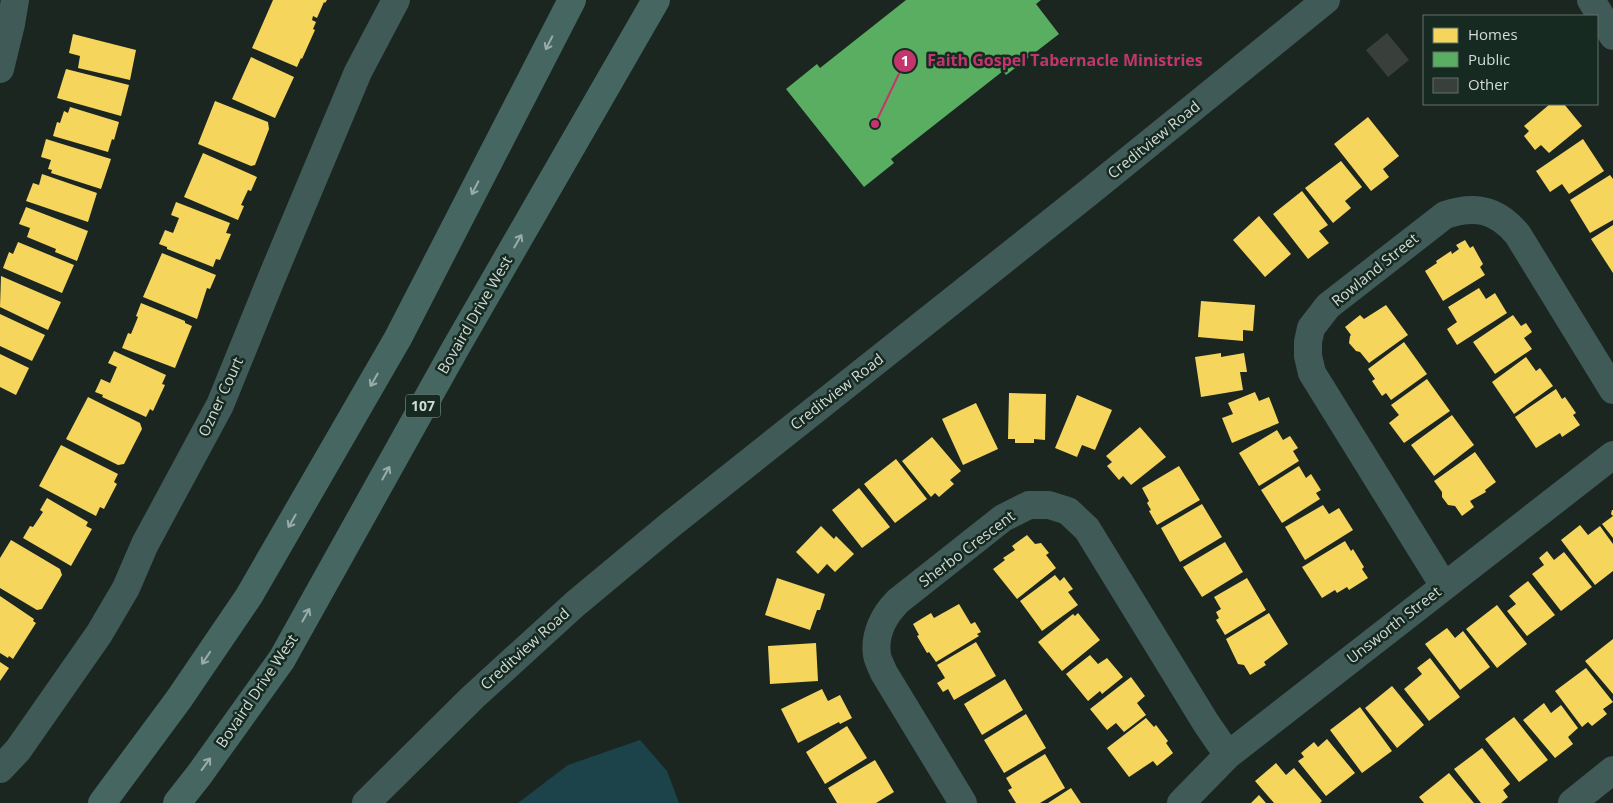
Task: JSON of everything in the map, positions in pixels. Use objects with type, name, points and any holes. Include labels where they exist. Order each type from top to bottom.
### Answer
[{"type":"main road","points":[[102,803],[178,699],[249,596],[398,338],[572,0]]},
{"type":"main road","name":"Bovaird Drive West","points":[[176,803],[199,775],[282,659],[460,340],[656,0]]},
{"type":"street","points":[[0,69],[12,24],[15,0]]},
{"type":"street","name":"Ozner Court","points":[[0,769],[18,750],[94,641],[126,588],[145,544],[220,405],[358,72],[396,0]]},
{"type":"street","name":"Creditview Road","points":[[366,803],[473,697],[575,604],[670,525],[1088,193],[1326,0]]},
{"type":"street","points":[[1591,0],[1613,36]]},
{"type":"street","name":"Rowland Street","points":[[1444,586],[1312,373],[1308,356],[1311,328],[1328,306],[1445,215],[1466,209],[1482,210],[1502,218],[1518,235],[1613,390]]},
{"type":"street","name":"Unsworth Street","points":[[1180,803],[1228,755],[1613,455]]},
{"type":"street","name":"Sherbo Crescent","points":[[963,803],[884,673],[877,655],[877,640],[881,624],[889,610],[898,601],[1003,518],[1029,505],[1048,505],[1068,511],[1087,528],[1228,755]]},
{"type":"street","points":[[1572,803],[1613,770]]},
{"type":"water","points":[[640,740],[667,771],[679,803],[518,803],[568,765]]},
{"type":"building: Homes","points":[[273,0],[327,0],[324,2],[317,18],[313,16],[312,20],[316,22],[313,29],[315,30],[297,67],[252,48]]},
{"type":"building: Homes","points":[[73,34],[136,50],[130,80],[78,68],[80,56],[69,53]]},
{"type":"building: Homes","points":[[251,57],[294,77],[275,118],[232,99]]},
{"type":"building: Homes","points":[[66,69],[129,85],[121,116],[57,98]]},
{"type":"building: Homes","points":[[215,101],[268,122],[269,129],[255,165],[251,166],[198,144]]},
{"type":"building: Homes","points":[[1549,105],[1565,105],[1582,126],[1549,153],[1541,145],[1535,150],[1524,136],[1529,131],[1524,126]]},
{"type":"building: Homes","points":[[70,107],[119,122],[114,140],[112,139],[108,152],[53,136],[57,122],[60,123],[64,111],[68,113]]},
{"type":"building: Homes","points":[[1368,117],[1399,156],[1383,169],[1389,177],[1371,191],[1334,144]]},
{"type":"building: Homes","points":[[46,139],[111,159],[101,189],[51,173],[52,170],[48,169],[51,160],[41,157]]},
{"type":"building: Homes","points":[[1583,139],[1604,171],[1569,194],[1562,184],[1550,192],[1536,171]]},
{"type":"building: Homes","points":[[203,153],[257,177],[251,191],[248,190],[241,205],[244,206],[238,220],[184,197]]},
{"type":"building: Homes","points":[[1341,161],[1362,187],[1345,201],[1351,208],[1333,223],[1305,188]]},
{"type":"building: Homes","points":[[42,174],[97,193],[88,222],[26,201],[33,183],[39,185]]},
{"type":"building: Homes","points":[[1610,175],[1613,179],[1613,220],[1590,233],[1570,200]]},
{"type":"building: Homes","points":[[1302,191],[1328,225],[1319,231],[1329,243],[1308,259],[1273,214]]},
{"type":"building: Homes","points":[[176,202],[230,223],[226,233],[231,234],[220,260],[216,259],[213,267],[159,244],[165,230],[173,233],[179,218],[171,215]]},
{"type":"building: Homes","points":[[26,207],[88,231],[77,261],[55,252],[56,249],[27,237],[30,228],[19,224]]},
{"type":"building: Homes","points":[[1259,216],[1291,254],[1265,277],[1233,240]]},
{"type":"building: Homes","points":[[1613,225],[1613,273],[1591,239]]},
{"type":"building: Homes","points":[[1465,240],[1470,248],[1473,246],[1483,264],[1480,267],[1485,275],[1443,301],[1425,271],[1451,251],[1452,254],[1459,249],[1456,245]]},
{"type":"building: Homes","points":[[18,242],[74,265],[62,293],[3,268],[9,252],[13,254]]},
{"type":"building: Homes","points":[[162,253],[216,275],[210,289],[207,288],[197,319],[143,297]]},
{"type":"building: Homes","points":[[1,276],[61,302],[48,330],[0,307]]},
{"type":"building: Homes","points":[[1479,288],[1486,299],[1495,293],[1507,313],[1457,345],[1447,329],[1457,322],[1448,307]]},
{"type":"building: Homes","points":[[1201,301],[1255,305],[1253,331],[1243,330],[1243,341],[1198,337]]},
{"type":"building: Homes","points":[[141,303],[185,321],[185,323],[192,326],[175,368],[122,348],[128,333],[131,334]]},
{"type":"building: Homes","points":[[1386,305],[1408,335],[1369,363],[1349,343],[1351,335],[1345,327],[1360,315],[1364,319]]},
{"type":"building: Homes","points":[[0,314],[45,335],[32,361],[0,346]]},
{"type":"building: Homes","points":[[1513,315],[1521,326],[1526,323],[1532,332],[1524,338],[1532,349],[1495,374],[1473,342]]},
{"type":"building: Homes","points":[[1404,342],[1427,374],[1391,400],[1386,393],[1382,396],[1372,381],[1375,379],[1368,369]]},
{"type":"building: Homes","points":[[114,351],[166,375],[162,384],[165,385],[153,411],[150,409],[146,417],[95,392],[101,379],[110,383],[117,367],[108,363]]},
{"type":"building: Homes","points":[[1221,353],[1221,357],[1244,353],[1247,372],[1240,372],[1243,390],[1201,397],[1195,357]]},
{"type":"building: Homes","points":[[0,354],[29,368],[16,395],[0,387]]},
{"type":"building: Homes","points":[[1526,357],[1536,371],[1540,368],[1553,386],[1514,414],[1492,382]]},
{"type":"building: Homes","points":[[1427,379],[1450,411],[1404,443],[1389,423],[1399,415],[1391,405]]},
{"type":"building: Homes","points":[[1556,389],[1562,399],[1565,397],[1576,413],[1573,415],[1580,425],[1562,437],[1560,433],[1536,448],[1515,417]]},
{"type":"building: Homes","points":[[1255,392],[1259,401],[1269,397],[1279,423],[1232,443],[1222,418],[1233,414],[1228,403]]},
{"type":"building: Homes","points":[[1009,393],[1046,394],[1045,440],[1034,439],[1034,443],[1015,443],[1015,439],[1008,439]]},
{"type":"building: Homes","points":[[1077,395],[1112,410],[1095,450],[1082,445],[1077,457],[1055,448]]},
{"type":"building: Homes","points":[[88,397],[140,423],[142,429],[124,464],[118,465],[66,439]]},
{"type":"building: Homes","points":[[976,403],[998,449],[963,465],[942,419]]},
{"type":"building: Homes","points":[[1452,415],[1474,445],[1434,476],[1411,445]]},
{"type":"building: Homes","points":[[1140,427],[1166,457],[1131,485],[1123,476],[1119,480],[1107,466],[1112,462],[1106,456]]},
{"type":"building: Homes","points":[[1277,430],[1283,440],[1290,436],[1298,448],[1293,451],[1299,461],[1259,486],[1239,453]]},
{"type":"building: Homes","points":[[932,437],[961,471],[950,480],[954,484],[939,497],[935,493],[931,497],[902,461]]},
{"type":"building: Homes","points":[[61,445],[118,474],[114,482],[117,484],[104,509],[100,507],[96,516],[39,486]]},
{"type":"building: Homes","points":[[1475,452],[1496,482],[1485,490],[1486,492],[1470,501],[1474,507],[1462,516],[1455,506],[1448,505],[1434,481]]},
{"type":"building: Homes","points":[[896,459],[927,499],[895,523],[864,484]]},
{"type":"building: Homes","points":[[1179,466],[1200,500],[1157,525],[1149,511],[1151,510],[1147,503],[1149,501],[1142,488]]},
{"type":"building: Homes","points":[[1299,466],[1306,478],[1311,474],[1321,490],[1316,493],[1320,499],[1282,523],[1261,490]]},
{"type":"building: Homes","points":[[859,488],[890,527],[862,548],[832,510]]},
{"type":"building: Homes","points":[[47,498],[88,522],[86,526],[92,529],[71,566],[23,538],[30,526],[33,527],[43,512],[40,510]]},
{"type":"building: Homes","points":[[1202,504],[1222,537],[1180,562],[1161,528]]},
{"type":"building: Homes","points":[[1323,505],[1329,514],[1339,508],[1353,530],[1305,560],[1285,527]]},
{"type":"building: Homes","points":[[1613,516],[1613,538],[1602,524]]},
{"type":"building: Homes","points":[[1580,525],[1588,535],[1600,526],[1613,544],[1613,571],[1595,585],[1561,540]]},
{"type":"building: Homes","points":[[821,526],[834,539],[836,536],[854,554],[835,572],[827,564],[818,574],[796,552]]},
{"type":"building: Homes","points":[[1027,535],[1035,544],[1041,543],[1049,553],[1046,555],[1056,568],[1017,599],[993,569],[1005,560],[1003,558],[1015,550],[1012,546]]},
{"type":"building: Homes","points":[[11,540],[60,569],[62,575],[42,609],[37,610],[0,588],[0,558]]},
{"type":"building: Homes","points":[[1345,541],[1351,551],[1353,549],[1364,567],[1362,569],[1368,578],[1349,590],[1347,587],[1337,593],[1335,590],[1322,598],[1302,567]]},
{"type":"building: Homes","points":[[1225,542],[1243,572],[1202,597],[1183,567]]},
{"type":"building: Homes","points":[[1547,551],[1554,560],[1564,552],[1592,587],[1561,611],[1532,574],[1544,565],[1539,558]]},
{"type":"building: Homes","points":[[1055,575],[1060,581],[1064,577],[1073,589],[1068,592],[1078,605],[1042,631],[1020,601]]},
{"type":"building: Homes","points":[[777,578],[825,594],[820,610],[817,610],[810,630],[765,615]]},
{"type":"building: Homes","points":[[1247,578],[1266,610],[1225,635],[1216,620],[1219,618],[1216,612],[1221,609],[1214,597]]},
{"type":"building: Homes","points":[[1528,581],[1555,615],[1527,636],[1507,611],[1516,604],[1509,596]]},
{"type":"building: Homes","points":[[0,596],[34,619],[33,621],[36,623],[13,659],[0,653]]},
{"type":"building: Homes","points":[[959,604],[971,624],[975,622],[981,632],[977,634],[979,636],[936,662],[929,652],[927,653],[917,636],[919,635],[913,624],[931,613],[934,618]]},
{"type":"building: Homes","points":[[1497,605],[1527,644],[1497,668],[1466,629]]},
{"type":"building: Homes","points":[[1078,613],[1100,640],[1062,671],[1038,642],[1073,614],[1075,616]]},
{"type":"building: Homes","points":[[1269,613],[1288,644],[1264,662],[1266,665],[1250,675],[1244,665],[1238,664],[1226,639]]},
{"type":"building: Homes","points":[[1447,628],[1455,638],[1463,631],[1490,667],[1460,690],[1425,644]]},
{"type":"building: Homes","points":[[1613,639],[1613,694],[1585,661]]},
{"type":"building: Homes","points":[[976,642],[996,676],[954,700],[948,689],[943,692],[937,683],[945,678],[937,665]]},
{"type":"building: Homes","points":[[816,643],[818,681],[770,684],[768,646]]},
{"type":"building: Homes","points":[[1090,655],[1098,664],[1107,658],[1123,677],[1102,694],[1100,691],[1088,701],[1066,674]]},
{"type":"building: Homes","points":[[1430,658],[1460,697],[1429,721],[1404,689],[1422,674],[1417,668]]},
{"type":"building: Homes","points":[[0,662],[9,668],[0,681]]},
{"type":"building: Homes","points":[[1586,668],[1613,702],[1603,709],[1607,714],[1592,726],[1588,722],[1582,727],[1555,691]]},
{"type":"building: Homes","points":[[1131,677],[1145,696],[1137,703],[1146,715],[1124,732],[1116,723],[1107,730],[1090,709]]},
{"type":"building: Homes","points":[[1005,679],[1023,710],[982,735],[964,704]]},
{"type":"building: Homes","points":[[1392,686],[1424,725],[1397,748],[1365,708]]},
{"type":"building: Homes","points":[[822,689],[828,701],[840,695],[852,718],[840,724],[839,722],[798,743],[781,709]]},
{"type":"building: Homes","points":[[1544,703],[1551,713],[1561,705],[1578,728],[1568,737],[1573,744],[1555,758],[1523,720]]},
{"type":"building: Homes","points":[[1360,707],[1392,751],[1362,773],[1330,730]]},
{"type":"building: Homes","points":[[1026,714],[1046,748],[1004,773],[984,740]]},
{"type":"building: Homes","points":[[1514,717],[1548,760],[1519,782],[1485,739]]},
{"type":"building: Homes","points":[[1146,718],[1154,727],[1156,725],[1168,741],[1166,743],[1173,753],[1157,766],[1153,761],[1129,777],[1107,748]]},
{"type":"building: Homes","points":[[847,726],[867,758],[825,784],[806,752]]},
{"type":"building: Homes","points":[[1327,739],[1355,773],[1326,796],[1298,761],[1304,757],[1301,753],[1314,742],[1318,747]]},
{"type":"building: Homes","points":[[1482,748],[1510,784],[1503,790],[1508,797],[1501,803],[1481,803],[1454,769]]},
{"type":"building: Homes","points":[[1045,754],[1065,788],[1040,803],[1016,803],[1008,790],[1012,788],[1006,778]]},
{"type":"building: Homes","points":[[875,760],[894,792],[876,803],[837,803],[828,788]]},
{"type":"building: Homes","points":[[1276,763],[1286,775],[1294,768],[1322,801],[1320,803],[1274,803],[1255,781]]},
{"type":"building: Homes","points":[[1449,773],[1474,803],[1424,803],[1419,797]]},
{"type":"building: Homes","points":[[1071,788],[1081,803],[1048,803]]},
{"type":"building: Homes","points":[[1259,795],[1266,803],[1251,803]]},
{"type":"building: Public","points":[[906,0],[1041,0],[1036,4],[1059,34],[1006,75],[1003,71],[891,159],[894,163],[864,187],[786,89],[817,64],[820,68]]},
{"type":"building: Other","points":[[1387,33],[1409,60],[1388,77],[1366,50]]},
{"type":"place","name":"Faith Gospel Tabernacle Ministries","points":[[875,124]]}]
